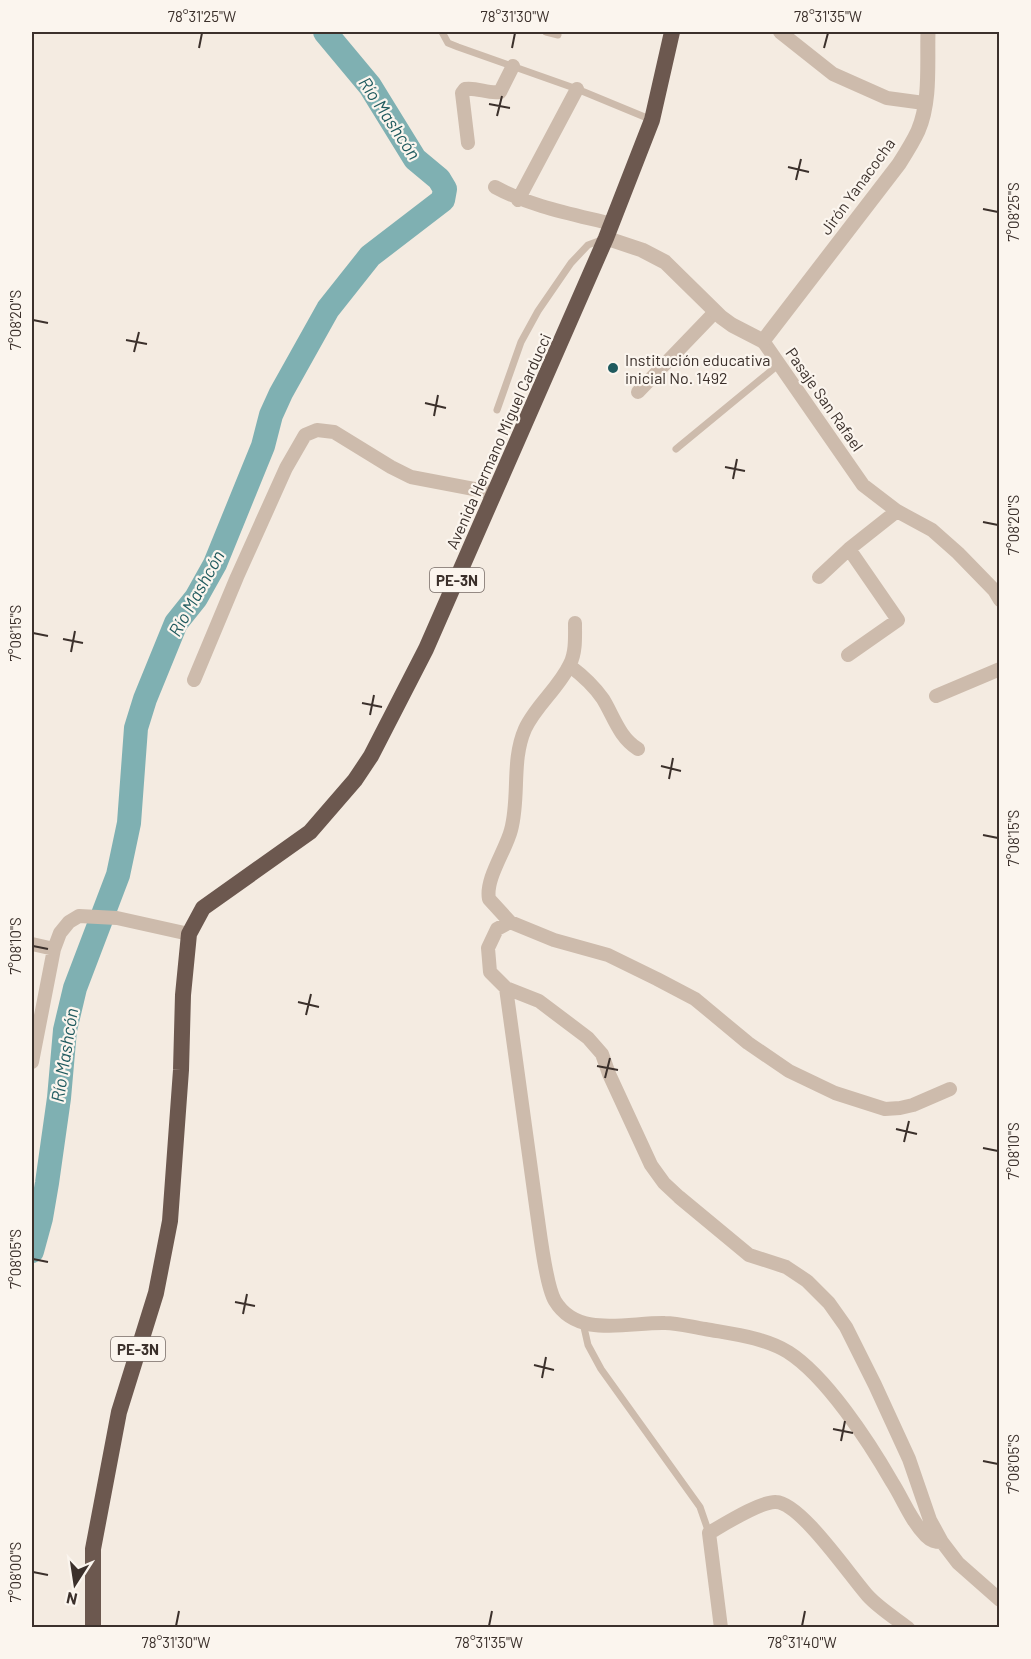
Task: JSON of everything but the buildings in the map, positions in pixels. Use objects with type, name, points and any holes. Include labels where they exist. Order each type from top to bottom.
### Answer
[{"type":"highway","name":"Avenida Hermano Miguel Carducci","points":[[93,1628],[93,1549],[114,1435],[156,1293],[171,1221],[181,1070],[183,995],[189,934],[203,909],[310,832],[355,780],[371,756],[426,649],[609,231],[652,120],[672,32]]},
{"type":"street","points":[[780,32],[833,74],[888,98],[924,103]]},
{"type":"street","name":"Jirón Yanacocha","points":[[763,341],[900,164],[918,132],[924,103],[928,32]]},
{"type":"street","points":[[468,142],[462,93],[465,89],[470,88],[492,93],[500,92],[513,66]]},
{"type":"street","points":[[518,200],[577,89]]},
{"type":"street","name":"Pasaje San Rafael","points":[[495,187],[518,200],[609,231],[665,262],[732,326],[763,341],[863,485],[897,511],[932,530],[994,590],[999,600]]},
{"type":"street","points":[[638,392],[715,312]]},
{"type":"street","points":[[194,680],[286,468],[305,435],[317,430],[334,432],[411,477],[495,493]]},
{"type":"street","points":[[819,577],[849,549],[897,511]]},
{"type":"street","points":[[848,655],[898,620],[849,549]]},
{"type":"street","points":[[575,623],[574,649],[570,666],[530,720],[522,741],[517,761],[516,807],[511,832],[488,892],[489,899],[510,922],[554,940],[608,955],[695,999],[748,1043],[789,1071],[836,1093],[885,1109],[913,1105],[950,1089]]},
{"type":"street","points":[[570,666],[590,683],[603,699],[624,739],[638,749]]},
{"type":"street","points":[[936,696],[999,669]]},
{"type":"street","points":[[32,1062],[33,1043],[54,949],[60,933],[69,922],[79,916],[117,918],[189,934]]},
{"type":"street","points":[[510,922],[497,929],[488,948],[490,972],[506,988],[539,1001],[588,1038],[602,1054],[651,1165],[664,1183],[749,1255],[786,1267],[807,1281],[829,1303],[846,1327],[875,1385],[909,1459],[930,1520],[942,1542],[958,1563],[999,1600]]},
{"type":"street","points":[[32,944],[54,949]]},
{"type":"street","points":[[506,988],[541,1237],[551,1294],[561,1309],[567,1315],[583,1323],[615,1326],[665,1322],[763,1341],[787,1352],[816,1376],[842,1407],[892,1481],[919,1528],[932,1541],[942,1542]]},
{"type":"street","points":[[721,1628],[709,1533],[762,1505],[776,1502],[791,1507],[828,1545],[869,1597],[908,1628]]},
{"type":"lane","points":[[442,32],[448,42],[458,47],[577,89],[652,120]]},
{"type":"lane","points":[[546,32],[558,35]]},
{"type":"lane","points":[[497,410],[521,342],[538,311],[571,263],[588,245],[609,231]]},
{"type":"lane","points":[[676,449],[778,365]]},
{"type":"lane","points":[[583,1323],[588,1345],[601,1370],[633,1411],[700,1507],[709,1533]]},
{"type":"waterway","name":"Río Mashcón","points":[[32,1251],[47,1183],[59,1098],[65,1030],[75,988],[118,875],[129,823],[136,728],[145,699],[176,623],[196,598],[215,564],[263,446],[271,415],[281,393],[328,309],[370,256],[443,200],[445,189],[439,179],[415,159],[370,86],[325,32]]},
{"type":"place","name":"Institución educativa inicial No. 1492","points":[[613,368]]}]
